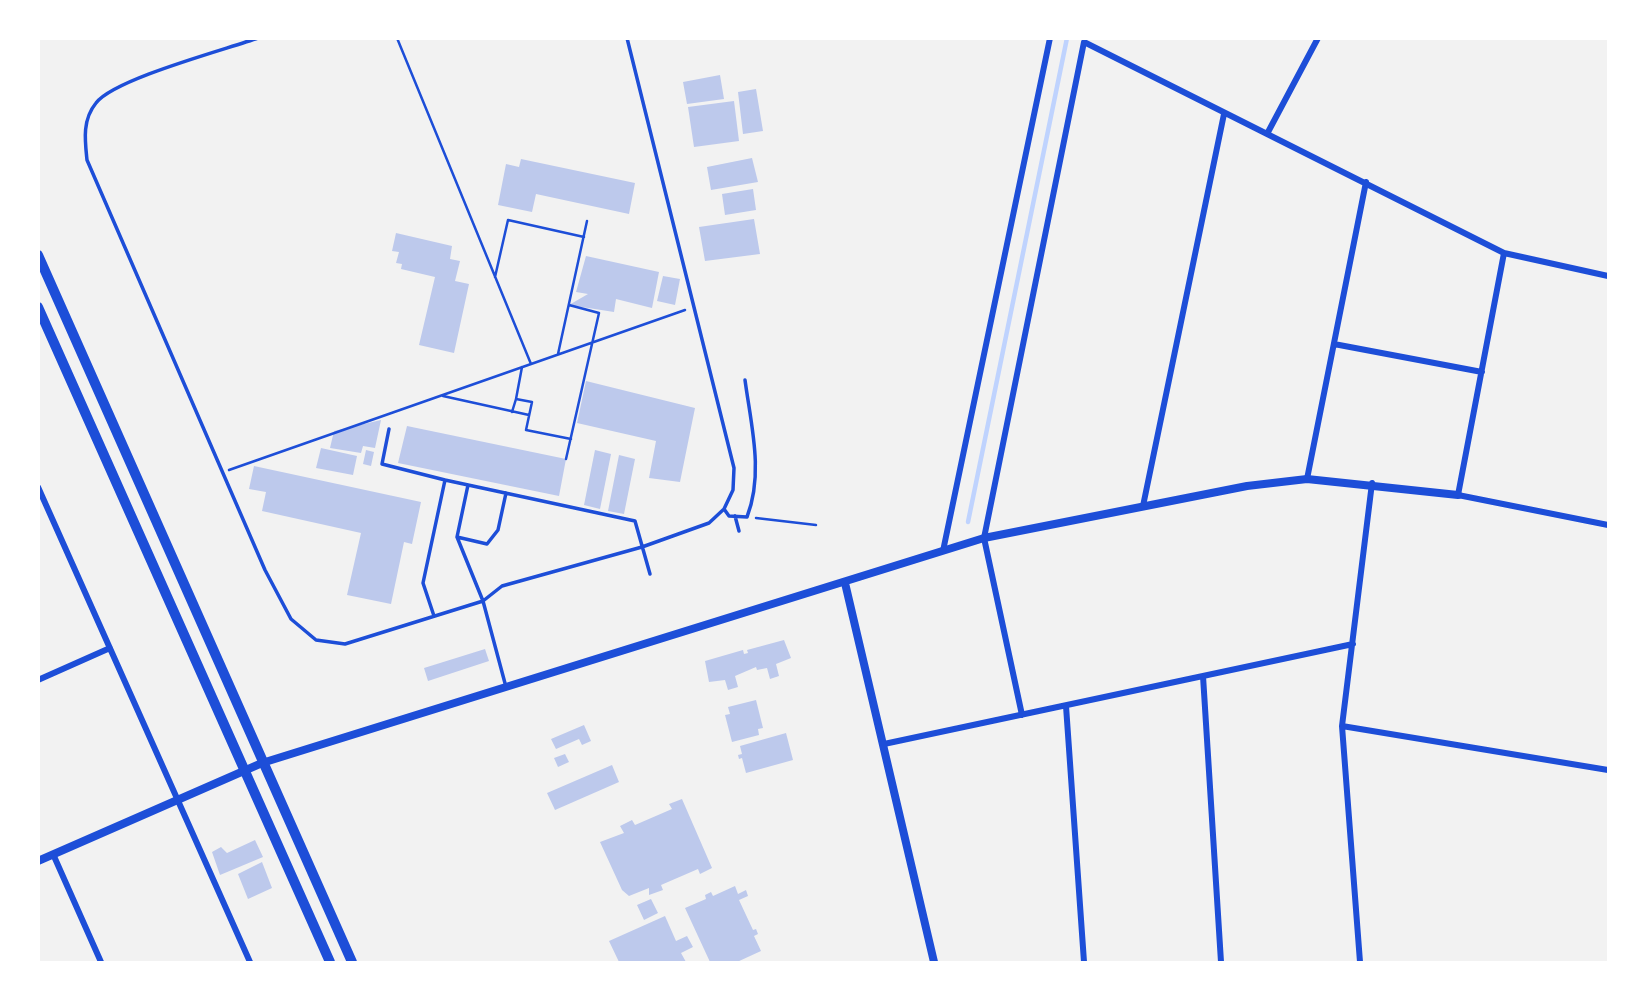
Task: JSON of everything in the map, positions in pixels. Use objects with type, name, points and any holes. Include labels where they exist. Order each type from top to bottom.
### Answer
[{"type":"main road","points":[[38,256],[352,962]]},
{"type":"main road","points":[[38,307],[330,962]]},
{"type":"street","points":[[943,551],[1050,38]]},
{"type":"street","points":[[1267,134],[1318,38]]},
{"type":"street","points":[[1022,715],[984,538],[1084,42],[1504,253],[1608,276]]},
{"type":"street","points":[[1143,506],[1224,114]]},
{"type":"street","points":[[1307,479],[1366,182]]},
{"type":"street","points":[[1458,495],[1504,253]]},
{"type":"street","points":[[1334,344],[1482,372]]},
{"type":"street","points":[[38,861],[262,763],[984,538],[1247,486],[1307,479],[1372,483],[1458,495],[1608,525]]},
{"type":"street","points":[[1360,962],[1342,726],[1372,483]]},
{"type":"street","points":[[38,487],[40,497],[250,962]]},
{"type":"street","points":[[845,583],[934,962]]},
{"type":"street","points":[[884,744],[1353,644]]},
{"type":"street","points":[[38,680],[110,648]]},
{"type":"street","points":[[1203,676],[1221,962]]},
{"type":"street","points":[[1066,706],[1084,962]]},
{"type":"street","points":[[1342,726],[1608,770]]},
{"type":"street","points":[[53,855],[101,962]]},
{"type":"lane","points":[[258,38],[117,87],[96,103],[84,131],[87,160],[265,570],[291,619],[316,640],[345,643],[483,601],[502,586],[642,547],[709,523],[724,509],[733,489],[734,468],[692,308],[627,38]]},
{"type":"lane","points":[[724,509],[729,516],[747,517],[753,502],[756,466],[746,380]]},
{"type":"lane","points":[[389,429],[382,464],[635,521],[650,574]]},
{"type":"lane","points":[[434,616],[423,583],[446,480]]},
{"type":"lane","points":[[468,485],[457,537],[483,601],[506,688]]},
{"type":"lane","points":[[457,537],[487,544],[498,530],[506,493]]},
{"type":"lane","points":[[735,516],[739,531]]},
{"type":"path","points":[[397,38],[531,364]]},
{"type":"path","points":[[495,277],[508,220],[584,237]]},
{"type":"path","points":[[558,355],[587,221]]},
{"type":"path","points":[[566,459],[599,313],[569,304]]},
{"type":"path","points":[[223,472],[692,308]]},
{"type":"path","points":[[512,412],[522,367]]},
{"type":"path","points":[[441,396],[529,415]]},
{"type":"path","points":[[516,399],[532,402],[526,430],[570,439]]},
{"type":"path","points":[[747,517],[816,525]]},
{"type":"building","points":[[720,75],[724,99],[687,104],[683,82]]},
{"type":"building","points":[[756,89],[763,131],[743,134],[738,92]]},
{"type":"building","points":[[734,101],[739,141],[694,147],[688,107]]},
{"type":"building","points":[[752,158],[758,182],[711,190],[707,167]]},
{"type":"building","points":[[521,159],[635,183],[629,214],[536,194],[532,212],[498,205],[506,164],[519,167]]},
{"type":"building","points":[[753,189],[756,210],[725,215],[722,194]]},
{"type":"building","points":[[754,219],[760,254],[705,261],[699,227]]},
{"type":"building","points":[[396,233],[452,246],[450,259],[460,261],[455,281],[469,284],[454,353],[419,345],[435,277],[401,269],[402,264],[396,263],[399,252],[392,251]]},
{"type":"building","points":[[586,256],[659,272],[652,308],[616,299],[614,312],[569,305],[588,294],[576,292]]},
{"type":"building","points":[[663,276],[680,279],[675,305],[657,301]]},
{"type":"building","points":[[586,381],[695,408],[680,482],[649,478],[656,441],[577,423]]},
{"type":"building","points":[[381,420],[375,448],[363,446],[361,453],[330,448],[334,431]]},
{"type":"building","points":[[407,426],[566,459],[559,496],[398,463]]},
{"type":"building","points":[[321,448],[357,456],[353,475],[316,468]]},
{"type":"building","points":[[366,450],[374,452],[371,466],[363,464]]},
{"type":"building","points":[[595,450],[611,454],[600,509],[584,505]]},
{"type":"building","points":[[619,455],[635,459],[624,514],[608,511]]},
{"type":"building","points":[[254,466],[421,502],[412,544],[404,542],[391,604],[347,595],[361,533],[262,511],[266,492],[249,489]]},
{"type":"building","points":[[784,640],[791,658],[776,664],[779,676],[770,679],[767,668],[757,670],[756,667],[735,676],[738,687],[728,690],[725,680],[709,682],[705,661],[743,650],[744,654],[748,653],[747,650]]},
{"type":"building","points":[[485,649],[489,661],[428,681],[424,668]]},
{"type":"building","points":[[756,700],[763,728],[758,729],[759,735],[732,742],[725,715],[730,714],[728,707]]},
{"type":"building","points":[[584,725],[591,741],[582,745],[579,739],[556,749],[551,739]]},
{"type":"building","points":[[786,733],[793,760],[746,773],[742,758],[739,759],[738,755],[742,754],[740,746]]},
{"type":"building","points":[[565,754],[569,762],[558,767],[554,758]]},
{"type":"building","points":[[612,765],[619,782],[555,810],[547,793]]},
{"type":"building","points":[[682,799],[712,868],[700,874],[698,869],[661,885],[663,890],[649,895],[649,888],[629,896],[622,890],[600,842],[624,833],[620,826],[632,820],[635,825],[672,809],[669,804]]},
{"type":"building","points":[[255,840],[263,857],[220,875],[212,852],[221,847],[227,853]]},
{"type":"building","points":[[262,862],[272,888],[248,899],[238,874]]},
{"type":"building","points":[[735,886],[738,894],[746,890],[748,896],[739,900],[753,930],[756,929],[758,934],[754,936],[761,951],[737,962],[710,962],[685,908],[706,899],[705,895],[711,892],[713,896]]},
{"type":"building","points":[[651,899],[658,913],[644,920],[637,905]]},
{"type":"building","points":[[665,916],[676,941],[687,936],[693,947],[681,953],[686,962],[619,962],[609,941]]},
{"type":"waterway","points":[[968,522],[1067,38]]}]
